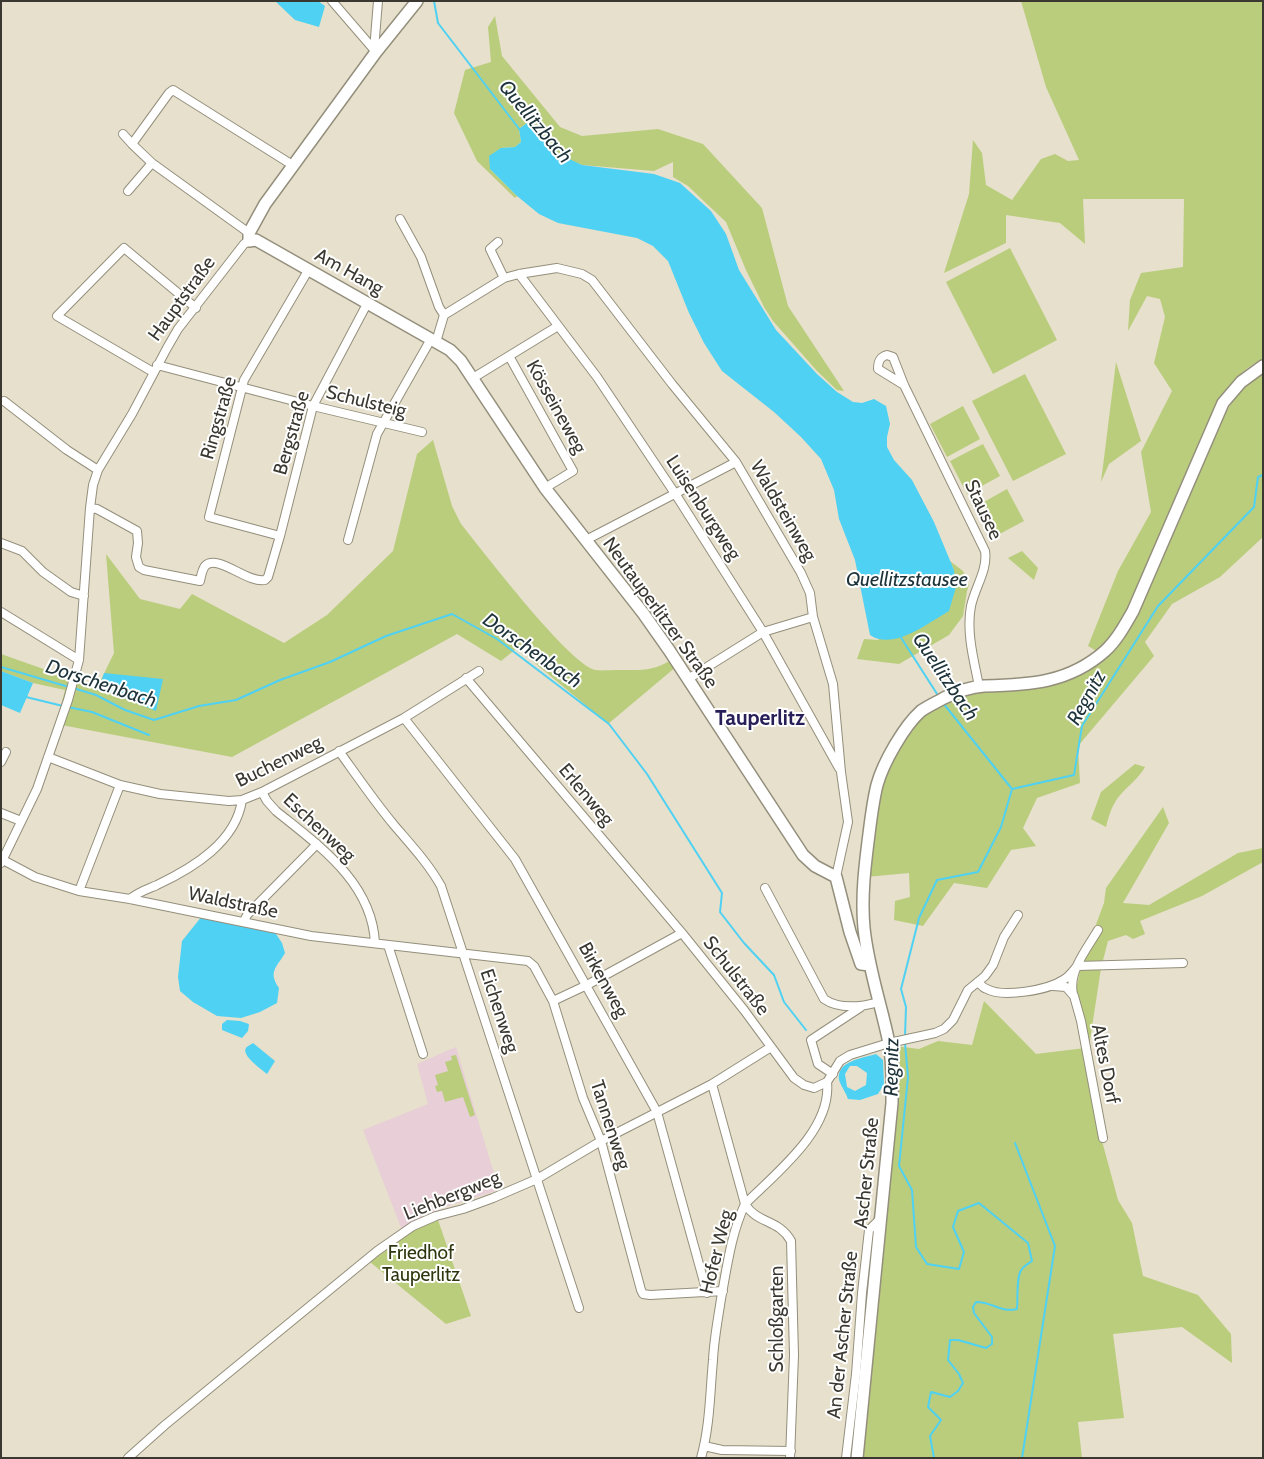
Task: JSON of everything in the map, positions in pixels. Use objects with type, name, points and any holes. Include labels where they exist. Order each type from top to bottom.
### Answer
[{"type":"street","points":[[332,1],[375,51]]},
{"type":"street","points":[[375,51],[378,1]]},
{"type":"street","name":"Hauptstraße","points":[[2,862],[36,789],[64,713],[79,660],[90,508],[93,485],[98,470],[132,414],[178,329],[249,237],[266,204],[375,51],[416,1]]},
{"type":"street","points":[[132,144],[169,92],[173,90],[294,166]]},
{"type":"street","points":[[123,134],[152,163],[249,237]]},
{"type":"street","points":[[128,190],[152,163]]},
{"type":"street","points":[[348,540],[377,434],[434,340],[444,315],[421,258],[400,218]]},
{"type":"street","name":"Am Hang","points":[[249,237],[434,340]]},
{"type":"street","points":[[498,242],[490,249],[504,278]]},
{"type":"street","name":"Schulsteig","points":[[196,308],[124,248],[57,316],[155,369],[243,388],[382,424],[422,432]]},
{"type":"street","name":"Waldsteinweg","points":[[444,315],[504,278],[557,268],[582,274],[592,280],[672,384],[736,462],[801,573],[810,593],[813,617],[834,684],[841,772],[848,822],[836,877]]},
{"type":"street","name":"Ringstraße","points":[[280,536],[209,517],[244,380],[309,270]]},
{"type":"street","name":"Luisenburgweg","points":[[519,274],[597,377],[676,495],[763,632],[841,772]]},
{"type":"street","name":"Bergstraße","points":[[90,508],[97,509],[136,531],[138,543],[137,563],[144,570],[200,581],[204,566],[218,562],[256,580],[265,580],[268,577],[280,536],[313,406],[368,302]]},
{"type":"street","name":"Kösseineweg","points":[[473,378],[558,326]]},
{"type":"street","name":"Neutauperlitzer Straße","points":[[434,340],[461,360],[545,488],[643,613],[803,855],[815,866],[836,877]]},
{"type":"street","name":"Kösseineweg","points":[[509,356],[573,471],[545,488]]},
{"type":"street","name":"Ascher Straße","points":[[858,1458],[892,1103],[895,1042],[879,1002],[864,928],[865,862],[877,784],[893,748],[921,711],[949,696],[979,686],[1039,683],[1064,675],[1084,666],[1105,651],[1134,611],[1223,402],[1240,382],[1263,366]]},
{"type":"street","name":"Stausee","points":[[904,386],[985,551],[985,566],[971,607],[970,619],[971,640],[979,686]]},
{"type":"street","points":[[4,401],[67,450],[98,470]]},
{"type":"street","points":[[586,540],[676,495],[736,462]]},
{"type":"street","points":[[1,543],[22,551],[50,577],[71,592],[84,596]]},
{"type":"street","points":[[1,612],[79,660]]},
{"type":"street","points":[[688,679],[763,632],[813,617]]},
{"type":"street","name":"Buchenweg","points":[[48,757],[120,786],[196,799],[242,800],[262,792],[404,718],[479,670]]},
{"type":"street","name":"Erlenweg","points":[[466,678],[682,933]]},
{"type":"street","name":"Birkenweg","points":[[404,718],[515,859],[657,1112],[706,1293]]},
{"type":"street","name":"Eichenweg","points":[[339,751],[367,792],[432,869],[441,886],[579,1308]]},
{"type":"street","points":[[1,762],[6,752]]},
{"type":"street","points":[[79,891],[120,786]]},
{"type":"street","name":"Eschenweg","points":[[262,792],[276,811],[338,863],[355,886],[368,909],[375,943]]},
{"type":"street","points":[[130,899],[136,894],[180,873],[216,848],[237,821],[242,800]]},
{"type":"street","points":[[1,812],[20,823]]},
{"type":"street","points":[[1,817],[20,823]]},
{"type":"street","points":[[244,921],[247,914],[317,844]]},
{"type":"street","name":"Waldstraße","points":[[2,862],[35,877],[79,891],[244,921],[311,936],[462,952]]},
{"type":"street","points":[[836,877],[850,932],[861,964],[870,965]]},
{"type":"street","points":[[765,888],[824,999],[832,1004],[862,1007]]},
{"type":"street","points":[[827,1082],[840,1061],[850,1055],[944,1029],[952,1020],[968,990],[993,965],[1004,937],[1018,916]]},
{"type":"street","name":"Altes Dorf","points":[[978,982],[988,990],[1006,993],[1051,986],[1065,980],[1077,966],[1098,930]]},
{"type":"street","name":"Schulstraße","points":[[553,1001],[587,985],[682,933],[744,1010],[794,1078],[804,1085],[814,1088],[827,1082]]},
{"type":"street","points":[[388,945],[423,1054]]},
{"type":"street","name":"Tannenweg","points":[[462,952],[528,961],[534,966],[553,1001],[583,1098],[601,1141],[643,1294],[723,1291]]},
{"type":"street","points":[[1077,966],[1183,962]]},
{"type":"street","name":"Altes Dorf","points":[[1077,966],[1072,984],[1082,1021],[1102,1138]]},
{"type":"street","points":[[1051,986],[1058,985],[1066,988],[1074,996]]},
{"type":"street","points":[[833,1074],[818,1064],[811,1040],[862,1007],[879,1002]]},
{"type":"street","name":"Liehbergweg","points":[[128,1458],[165,1425],[377,1251],[413,1226],[436,1216],[493,1198],[537,1178],[601,1141],[712,1084],[771,1048]]},
{"type":"street","name":"Hofer Weg","points":[[701,1458],[708,1427],[714,1345],[734,1234],[745,1204],[801,1148],[811,1135],[822,1116],[828,1093],[827,1082]]},
{"type":"street","points":[[712,1084],[745,1204]]},
{"type":"street","name":"Schloßgarten","points":[[745,1204],[753,1214],[782,1228],[791,1241],[794,1355],[791,1454]]},
{"type":"street","name":"An der Ascher Straße","points":[[846,1458],[856,1374],[869,1230],[880,1220]]},
{"type":"street","points":[[704,1446],[722,1450],[791,1454]]},
{"type":"shaded area","points":[[456,1047],[499,1190],[445,1207],[414,1221],[402,1230],[363,1130],[428,1104],[417,1064]]},
{"type":"green space","points":[[1021,1],[1263,1],[1263,359],[1247,369],[1222,396],[1204,429],[1184,481],[1242,386],[1263,371],[1263,537],[1220,577],[1172,604],[1145,642],[1154,656],[1078,746],[1080,783],[1037,798],[1023,828],[1036,846],[1011,850],[987,888],[954,883],[923,926],[894,920],[895,901],[910,897],[909,873],[866,877],[871,805],[904,729],[948,694],[1063,674],[1098,652],[1088,646],[1118,571],[1151,512],[1141,452],[1172,391],[1154,363],[1165,317],[1160,299],[1147,296],[1128,331],[1130,300],[1141,273],[1183,267],[1184,199],[1083,199],[1085,244],[1060,223],[1006,215],[1006,243],[944,273],[969,194],[973,140],[982,153],[986,185],[1012,200],[1041,159],[1055,154],[1068,161],[1079,160],[1046,87]]},
{"type":"green space","points":[[495,16],[502,56],[560,127],[582,136],[658,129],[703,144],[762,208],[788,306],[844,391],[837,390],[817,371],[773,321],[746,270],[726,222],[688,186],[673,177],[673,162],[654,171],[582,165],[559,155],[527,123],[519,129],[521,142],[515,147],[501,148],[490,169],[517,196],[515,198],[477,161],[454,113],[465,70],[491,62],[488,27]]},
{"type":"green space","points":[[1010,248],[1057,340],[993,374],[946,282]]},
{"type":"green space","points":[[1116,362],[1141,441],[1109,464],[1101,482]]},
{"type":"green space","points":[[1025,374],[1066,454],[1013,481],[972,401]]},
{"type":"green space","points":[[963,406],[980,439],[947,457],[930,424]]},
{"type":"green space","points":[[433,440],[452,506],[461,524],[526,604],[582,663],[595,670],[633,670],[659,666],[673,659],[677,666],[608,724],[517,648],[501,661],[457,634],[232,757],[56,724],[65,690],[33,683],[1,671],[1,654],[97,688],[114,653],[106,554],[140,599],[180,609],[192,594],[284,643],[327,615],[393,551],[417,454]]},
{"type":"green space","points":[[983,444],[1000,476],[967,494],[950,461]]},
{"type":"green space","points":[[1007,489],[1024,521],[992,538],[975,507]]},
{"type":"green space","points":[[1022,551],[1038,568],[1034,580],[1008,558]]},
{"type":"green space","points":[[950,561],[963,571],[969,585],[963,616],[949,635],[899,664],[857,659],[864,639],[878,640],[954,570]]},
{"type":"green space","points":[[1135,764],[1145,767],[1115,802],[1106,827],[1091,819],[1101,792]]},
{"type":"green space","points":[[1163,807],[1169,823],[1123,903],[1149,905],[1238,853],[1263,848],[1263,862],[1202,896],[1140,921],[1145,934],[1133,939],[1126,935],[1108,941],[1101,968],[1089,1047],[1102,1141],[1118,1200],[1132,1223],[1143,1276],[1198,1295],[1231,1334],[1232,1363],[1182,1327],[1113,1334],[1124,1418],[1078,1422],[1082,1458],[861,1458],[894,1106],[895,1046],[919,1049],[938,1041],[972,1045],[984,1001],[1036,1054],[1085,1048],[1076,990],[1082,962],[1104,903],[1106,888]]},
{"type":"green space","points":[[456,1055],[475,1115],[470,1117],[463,1097],[445,1102],[442,1091],[437,1092],[435,1086],[438,1085],[435,1075],[448,1071],[445,1062],[452,1060],[451,1056]]},
{"type":"green space","name":"Friedhof Tauperlitz","points":[[438,1220],[471,1316],[446,1324],[370,1262],[411,1232]]},
{"type":"water","points":[[275,1],[318,1],[325,6],[319,27],[295,20]]},
{"type":"water","name":"Quellitzstausee","points":[[527,123],[559,154],[582,165],[654,174],[680,183],[711,211],[726,234],[739,270],[776,330],[817,374],[837,392],[853,402],[862,403],[874,399],[886,406],[890,424],[887,447],[894,460],[912,480],[934,522],[954,570],[956,587],[949,611],[900,638],[879,639],[870,635],[855,560],[839,519],[834,490],[821,459],[774,412],[722,371],[704,343],[689,313],[668,261],[653,246],[637,238],[558,223],[539,214],[517,196],[490,169],[489,156],[501,148],[515,147],[521,142],[519,129]]},
{"type":"water","points":[[1,671],[33,683],[20,713],[1,705]]},
{"type":"water","points":[[104,673],[163,679],[156,711],[99,688]]},
{"type":"water","points":[[202,916],[274,931],[282,943],[285,953],[274,970],[274,978],[279,988],[277,1003],[260,1012],[241,1018],[217,1016],[193,1002],[180,991],[178,977],[182,941]]},
{"type":"water","points":[[227,1020],[249,1024],[248,1031],[242,1038],[222,1030],[222,1024]]},
{"type":"water","points":[[253,1043],[275,1061],[267,1074],[252,1062],[246,1054],[246,1048]]},
{"type":"water","points":[[876,1054],[883,1060],[884,1084],[878,1094],[860,1100],[848,1099],[839,1080],[842,1068],[851,1061]],"holes":[[[850,1066],[857,1066],[867,1073],[866,1085],[855,1091],[847,1087],[845,1074]]]},
{"type":"waterway","name":"Quellitzbach","points":[[434,1],[438,23],[520,130]]},
{"type":"waterway","name":"Regnitz","points":[[905,1036],[906,1007],[901,989],[919,918],[937,880],[978,872],[1001,827],[1012,789],[1074,775],[1082,726],[1158,606],[1254,507],[1258,477],[1263,475]]},
{"type":"waterway","name":"Dorschenbach","points":[[73,688],[96,695],[125,710],[154,720],[199,706],[236,700],[280,680],[330,662],[386,636],[452,614],[497,639],[609,724],[647,774],[722,893],[720,912],[744,943],[774,975],[784,1002],[806,1030]]},
{"type":"waterway","name":"Quellitzbach","points":[[900,636],[939,697]]},
{"type":"waterway","name":"Dorschenbach","points":[[1,667],[69,687]]},
{"type":"waterway","name":"Dorschenbach","points":[[26,697],[63,706]]},
{"type":"waterway","name":"Quellitzbach","points":[[943,703],[1012,789]]},
{"type":"waterway","name":"Dorschenbach","points":[[68,707],[92,712],[149,735]]},
{"type":"waterway","name":"Regnitz","points":[[905,1043],[908,1077],[899,1166],[912,1190],[916,1247],[927,1264],[959,1269],[964,1252],[953,1227],[958,1211],[979,1203],[1028,1243],[1032,1261],[1020,1272],[1017,1309],[1006,1310],[982,1302],[976,1302],[973,1307],[974,1313],[992,1337],[992,1344],[986,1348],[958,1340],[950,1340],[948,1360],[959,1374],[963,1383],[958,1391],[950,1397],[931,1392],[928,1407],[941,1420],[930,1436],[934,1458]]},
{"type":"waterway","points":[[1015,1143],[1055,1246],[1022,1458]]},
{"type":"district","name":"Tauperlitz","points":[[760,719]]}]
